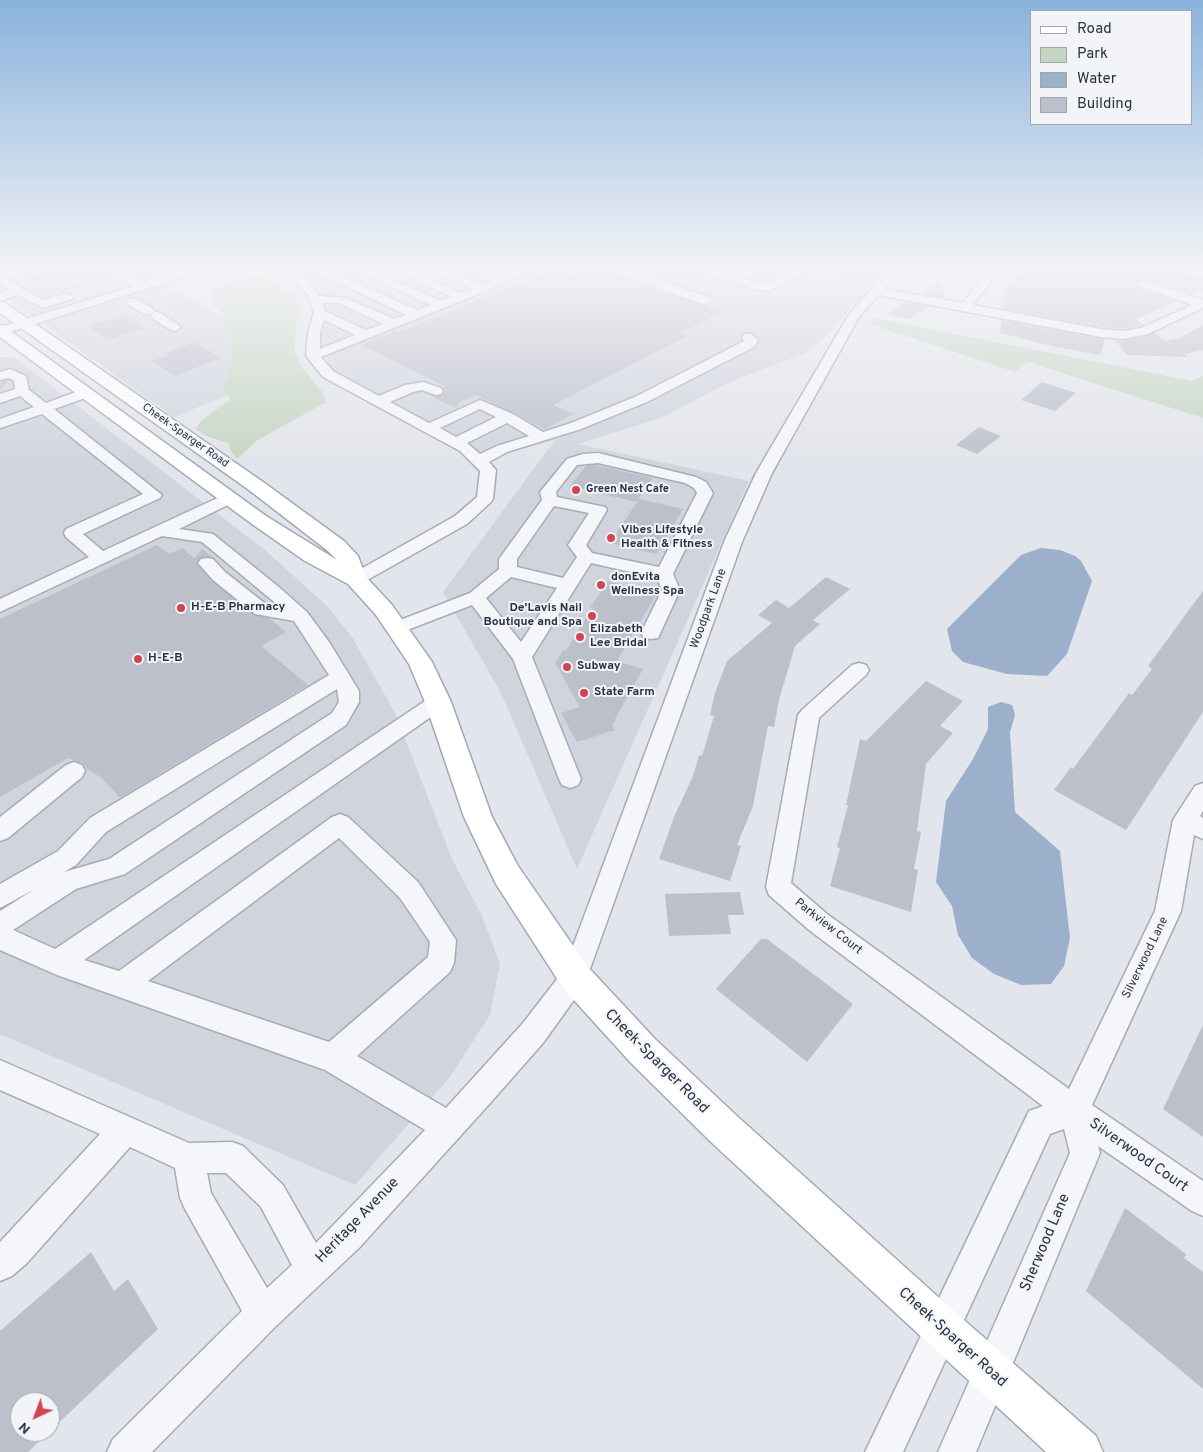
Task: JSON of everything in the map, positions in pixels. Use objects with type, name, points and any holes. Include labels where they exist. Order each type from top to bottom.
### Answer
[{"type":"main road","name":"Cheek-Sparger Road","points":[[6,335],[313,556],[356,579]]},
{"type":"main road","name":"Cheek-Sparger Road","points":[[40,335],[256,486],[336,546],[350,561],[356,579],[397,628],[420,662],[438,702],[482,825],[507,875],[575,977],[643,1051],[990,1373],[1080,1452]]},
{"type":"main road","points":[[146,436],[171,426]]},
{"type":"main road","points":[[230,498],[256,486]]},
{"type":"street","points":[[314,335],[313,356],[328,374],[465,448],[488,470],[485,499],[461,520],[356,579]]},
{"type":"street","points":[[313,356],[366,335]]},
{"type":"street","name":"Woodpark Lane","points":[[575,977],[740,526],[764,473],[843,335]]},
{"type":"street","points":[[479,461],[502,449],[576,426],[642,399],[749,344],[752,340],[748,337]]},
{"type":"street","points":[[379,401],[410,388],[423,386],[436,392]]},
{"type":"street","points":[[8,389],[42,409],[154,495],[72,533],[101,559]]},
{"type":"street","points":[[0,424],[86,393]]},
{"type":"street","points":[[429,428],[464,406],[480,404],[508,417],[541,437]]},
{"type":"street","points":[[456,443],[508,417]]},
{"type":"street","points":[[508,571],[508,560],[550,500],[548,492],[572,462],[583,458],[598,458],[690,480],[700,485],[705,493],[664,574]]},
{"type":"street","points":[[0,606],[101,559],[171,533],[230,498]]},
{"type":"street","points":[[550,500],[599,510],[577,545],[586,557],[664,574]]},
{"type":"street","points":[[171,533],[219,576],[262,610],[300,616]]},
{"type":"street","points":[[0,924],[70,881],[116,867],[340,719],[349,702],[349,691],[322,646],[300,616],[274,592],[206,538],[171,533]]},
{"type":"street","points":[[522,657],[586,557]]},
{"type":"street","points":[[508,571],[568,585]]},
{"type":"street","points":[[397,628],[476,597],[508,571]]},
{"type":"street","points":[[651,633],[672,590],[664,574]]},
{"type":"street","points":[[476,597],[522,657],[570,779]]},
{"type":"street","name":"Parkview Court","points":[[859,670],[809,715],[778,887],[818,922],[1074,1111]]},
{"type":"street","points":[[0,897],[66,858],[98,824],[341,677]]},
{"type":"street","points":[[57,964],[438,702]]},
{"type":"street","points":[[0,831],[74,771]]},
{"type":"street","name":"Silverwood Lane","points":[[1074,1111],[1168,912],[1203,792]]},
{"type":"street","points":[[122,985],[340,824],[409,890],[443,940],[441,963],[333,1058]]},
{"type":"street","points":[[0,937],[57,964],[333,1058],[448,1127]]},
{"type":"street","name":"Heritage Avenue","points":[[126,1452],[263,1315],[347,1236],[533,1033],[575,977]]},
{"type":"street","points":[[0,1075],[189,1158],[232,1157],[272,1196],[312,1269]]},
{"type":"street","points":[[884,1452],[1040,1122],[1074,1111]]},
{"type":"street","name":"Silverwood Court","points":[[1074,1111],[1203,1200]]},
{"type":"street","name":"Sherwood Lane","points":[[990,1373],[1085,1153],[1074,1111]]},
{"type":"street","points":[[0,1264],[15,1251],[125,1130]]},
{"type":"street","points":[[189,1158],[196,1198],[263,1315]]},
{"type":"street","points":[[957,1452],[990,1373]]},
{"type":"shaded area","points":[[59,335],[229,335],[232,356],[226,382],[221,388],[228,395],[174,417]]},
{"type":"shaded area","points":[[318,335],[827,335],[807,352],[728,383],[663,417],[578,444],[749,481],[577,869],[501,693],[443,592],[555,440],[503,454],[479,451],[332,372]]},
{"type":"shaded area","points":[[0,357],[14,357],[265,550],[327,606],[352,637],[395,713],[452,859],[482,916],[500,964],[490,1015],[449,1078],[355,1185],[0,1034]]},
{"type":"green space","points":[[229,335],[295,335],[294,351],[304,370],[322,392],[326,402],[256,441],[237,459],[231,452],[228,443],[206,436],[196,429],[202,420],[231,399],[221,388],[226,382],[232,356]]},
{"type":"green space","points":[[903,335],[959,335],[1192,381],[1203,376],[1203,418],[1028,362],[1015,372]]},
{"type":"water","points":[[1041,548],[1060,550],[1075,556],[1081,561],[1092,581],[1067,654],[1047,676],[1007,674],[963,662],[952,651],[947,629],[1021,555]]},
{"type":"water","points":[[1001,702],[1012,705],[1015,715],[1010,732],[1015,812],[1060,851],[1070,938],[1064,966],[1051,984],[1021,985],[994,974],[972,958],[958,935],[952,906],[936,882],[946,801],[973,759],[988,729],[988,707]]},
{"type":"building","points":[[100,335],[124,335],[107,340]]},
{"type":"building","points":[[387,335],[688,336],[553,405],[573,414],[545,429],[476,395],[451,406],[429,395],[441,396],[445,392],[443,388],[446,387],[361,345]]},
{"type":"building","points":[[1007,335],[1079,335],[1105,339],[1100,355]]},
{"type":"building","points":[[1148,335],[1157,335],[1165,341],[1185,335],[1203,335],[1203,350],[1184,354],[1188,357],[1127,355],[1115,340],[1123,341]]},
{"type":"building","points":[[194,342],[221,358],[175,376],[152,361],[167,356],[164,354]]},
{"type":"building","points":[[1042,382],[1076,393],[1055,411],[1021,400]]},
{"type":"building","points":[[979,427],[1001,436],[977,454],[956,445]]},
{"type":"building","points":[[595,465],[653,478],[636,502],[570,486],[586,466]]},
{"type":"building","points":[[639,499],[683,509],[656,554],[610,543]]},
{"type":"building","name":"H-E-B","points":[[157,545],[169,554],[182,548],[197,561],[197,564],[212,581],[254,615],[269,618],[286,632],[261,646],[308,685],[120,798],[102,778],[86,768],[83,763],[68,758],[0,797],[0,619]]},
{"type":"building","points":[[826,577],[850,589],[813,620],[820,624],[795,646],[779,700],[774,727],[768,726],[753,806],[737,845],[741,846],[730,881],[659,859],[674,817],[693,776],[699,755],[702,756],[714,716],[710,715],[715,693],[727,661],[772,623],[758,615],[776,600],[789,608]]},
{"type":"building","points":[[608,581],[656,595],[617,661],[643,669],[612,725],[615,730],[577,742],[561,713],[580,707],[555,663],[563,650],[566,651],[593,607],[590,608]]},
{"type":"building","points":[[1203,591],[1203,712],[1126,830],[1054,790],[1071,767],[1073,769],[1129,693],[1132,695],[1152,669],[1148,666]]},
{"type":"building","points":[[926,681],[963,701],[940,726],[953,733],[926,764],[917,831],[921,832],[914,869],[918,870],[911,912],[830,886],[840,848],[837,847],[848,805],[846,805],[860,739],[866,741]]},
{"type":"building","points":[[740,892],[744,915],[728,915],[731,934],[669,936],[665,894]]},
{"type":"building","points":[[761,939],[767,939],[853,1004],[807,1062],[716,989]]},
{"type":"building","points":[[1203,1025],[1203,1137],[1163,1109]]},
{"type":"building","points":[[1125,1208],[1186,1254],[1184,1258],[1203,1272],[1203,1389],[1086,1291]]},
{"type":"building","points":[[91,1252],[114,1291],[128,1279],[158,1329],[60,1422],[60,1392],[10,1392],[10,1442],[38,1442],[28,1452],[0,1452],[0,1331]]},
{"type":"tunnel","points":[[0,384],[3,387]]},
{"type":"tunnel","points":[[436,391],[459,403]]},
{"type":"tunnel","points":[[197,555],[207,563]]},
{"type":"place","name":"Green Nest Cafe","points":[[576,490]]},
{"type":"place","name":"Vibes Lifestyle Health & Fitness","points":[[611,538]]},
{"type":"place","name":"donEvita Wellness Spa","points":[[601,585]]},
{"type":"place","name":"H-E-B Pharmacy","points":[[181,608]]},
{"type":"place","name":"De'Lavis Nail Boutique and Spa","points":[[592,616]]},
{"type":"place","name":"Elizabeth Lee Bridal","points":[[580,637]]},
{"type":"place","name":"H-E-B","points":[[138,659]]},
{"type":"place","name":"Subway","points":[[567,667]]},
{"type":"place","name":"State Farm","points":[[584,693]]}]
